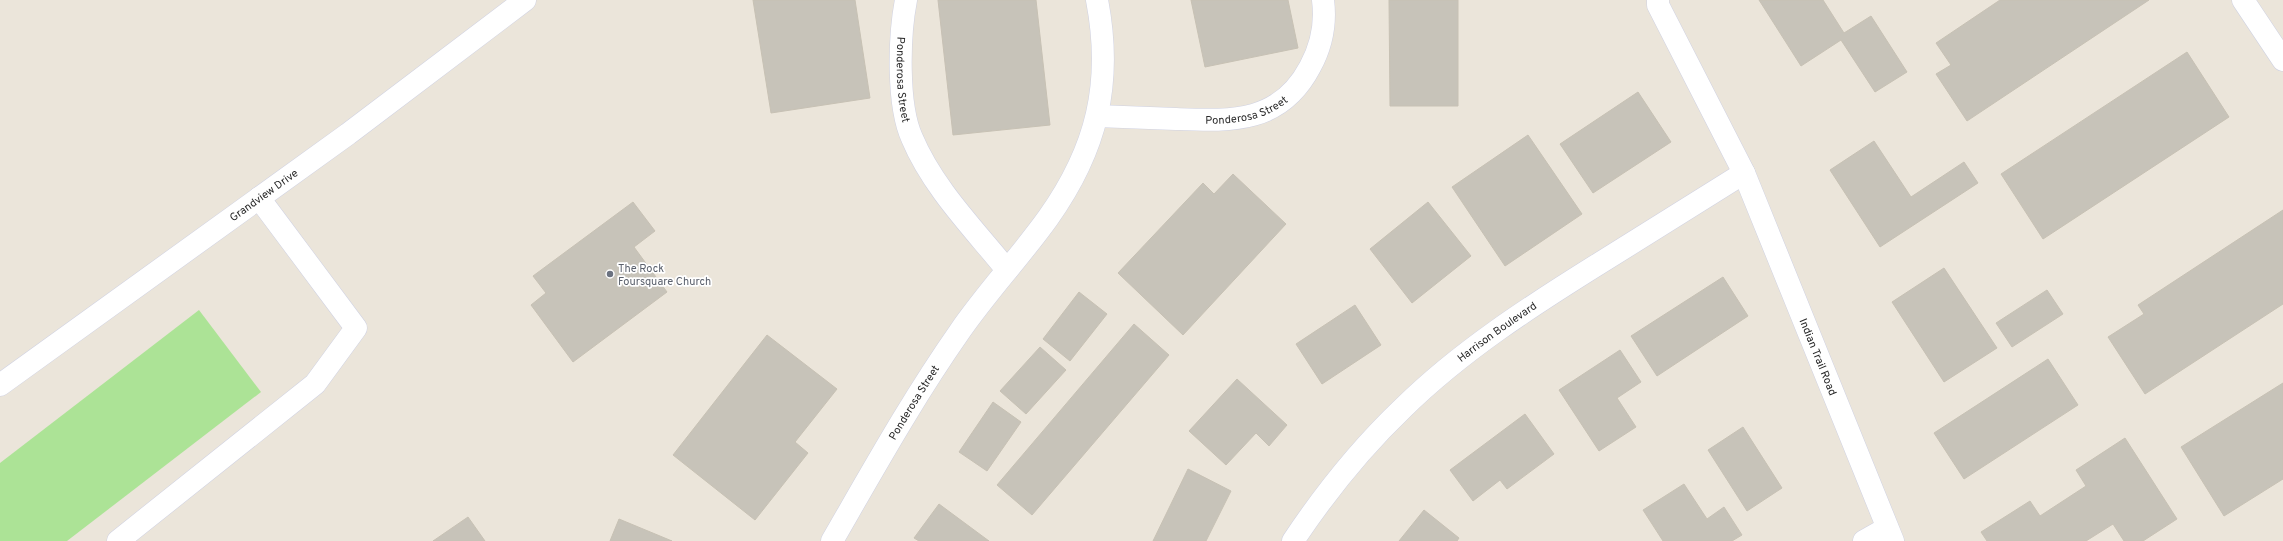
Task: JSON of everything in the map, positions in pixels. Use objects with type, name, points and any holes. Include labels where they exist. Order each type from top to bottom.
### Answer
[{"type":"street","name":"Grandview Drive","points":[[0,385],[354,129],[525,0]]},
{"type":"street","name":"Ponderosa Street","points":[[906,0],[901,62],[904,113],[911,136],[933,178],[1007,270]]},
{"type":"street","name":"Ponderosa Street","points":[[832,541],[920,391],[961,329],[1049,217],[1082,160],[1097,116],[1102,95],[1104,62],[1102,28],[1097,0]]},
{"type":"street","name":"Ponderosa Street","points":[[1097,116],[1224,121],[1247,117],[1269,109],[1288,96],[1304,79],[1316,57],[1322,33],[1323,0]]},
{"type":"street","name":"Indian Trail Road","points":[[1658,0],[1662,12],[1744,173],[1890,534]]},
{"type":"street","points":[[2243,0],[2283,60]]},
{"type":"street","name":"Harrison Boulevard","points":[[1293,541],[1313,510],[1358,454],[1403,407],[1473,348],[1553,293],[1744,173]]},
{"type":"street","points":[[118,541],[315,384],[356,328],[259,198]]},
{"type":"street","points":[[1864,541],[1890,534]]},
{"type":"green space","points":[[199,310],[261,392],[67,541],[0,541],[0,463]]},
{"type":"building","points":[[753,0],[855,0],[870,98],[771,113]]},
{"type":"building","points":[[938,0],[1036,0],[1050,125],[953,135]]},
{"type":"building","points":[[1191,0],[1288,0],[1298,48],[1205,67]]},
{"type":"building","points":[[1389,0],[1458,0],[1458,106],[1390,106]]},
{"type":"building","points":[[1759,0],[1823,0],[1844,33],[1871,16],[1907,72],[1875,92],[1841,40],[1801,66]]},
{"type":"building","points":[[2000,0],[2149,0],[1967,121],[1936,74],[1951,65],[1936,43]]},
{"type":"building","points":[[2187,52],[2229,117],[2043,239],[2001,174]]},
{"type":"building","points":[[1638,92],[1671,142],[1593,193],[1560,144]]},
{"type":"building","points":[[1528,135],[1582,214],[1505,266],[1452,187]]},
{"type":"building","points":[[1874,141],[1911,197],[1964,162],[1978,183],[1880,247],[1830,170]]},
{"type":"building","points":[[1233,174],[1286,224],[1183,335],[1118,273],[1203,183],[1214,194]]},
{"type":"building","points":[[633,202],[655,231],[634,247],[667,292],[573,362],[531,305],[546,293],[533,276]]},
{"type":"building","points":[[1428,202],[1471,256],[1412,303],[1370,249]]},
{"type":"building","points":[[2283,210],[2283,304],[2145,394],[2108,337],[2144,314],[2138,305]]},
{"type":"building","points":[[1944,268],[1997,348],[1944,382],[1892,302]]},
{"type":"building","points":[[1723,277],[1748,316],[1657,376],[1631,336]]},
{"type":"building","points":[[2047,290],[2063,314],[2012,347],[1996,323]]},
{"type":"building","points":[[1079,292],[1107,314],[1070,361],[1043,339]]},
{"type":"building","points":[[1355,305],[1381,345],[1322,384],[1296,344]]},
{"type":"building","points":[[1134,324],[1169,355],[1032,515],[997,485]]},
{"type":"building","points":[[767,335],[837,389],[795,442],[808,453],[755,520],[673,455]]},
{"type":"building","points":[[1040,347],[1066,370],[1026,414],[1000,391]]},
{"type":"building","points":[[1620,350],[1641,382],[1617,398],[1636,427],[1599,451],[1559,390]]},
{"type":"building","points":[[2048,359],[2078,405],[1964,479],[1934,433]]},
{"type":"building","points":[[1237,379],[1287,425],[1269,446],[1256,433],[1226,465],[1189,431]]},
{"type":"building","points":[[2283,383],[2283,479],[2224,516],[2181,447]]},
{"type":"building","points":[[993,402],[1021,422],[987,471],[959,452]]},
{"type":"building","points":[[1525,414],[1554,454],[1507,489],[1500,480],[1473,501],[1450,470]]},
{"type":"building","points":[[1743,427],[1782,488],[1747,511],[1708,450]]},
{"type":"building","points":[[2125,438],[2177,519],[2143,541],[2124,541],[2113,524],[2086,541],[1987,541],[1981,532],[2030,501],[2040,516],[2086,486],[2076,470]]},
{"type":"building","points":[[1188,469],[1231,491],[1206,541],[1153,541]]},
{"type":"building","points":[[1684,484],[1707,519],[1724,507],[1742,535],[1732,541],[1663,541],[1643,510]]},
{"type":"building","points":[[939,504],[989,541],[919,541],[914,538]]},
{"type":"building","points":[[1424,510],[1459,538],[1457,541],[1399,541]]},
{"type":"building","points":[[468,517],[485,541],[433,541]]},
{"type":"building","points":[[619,519],[672,541],[610,541]]},
{"type":"place","name":"The Rock Foursquare Church","points":[[610,274]]}]
